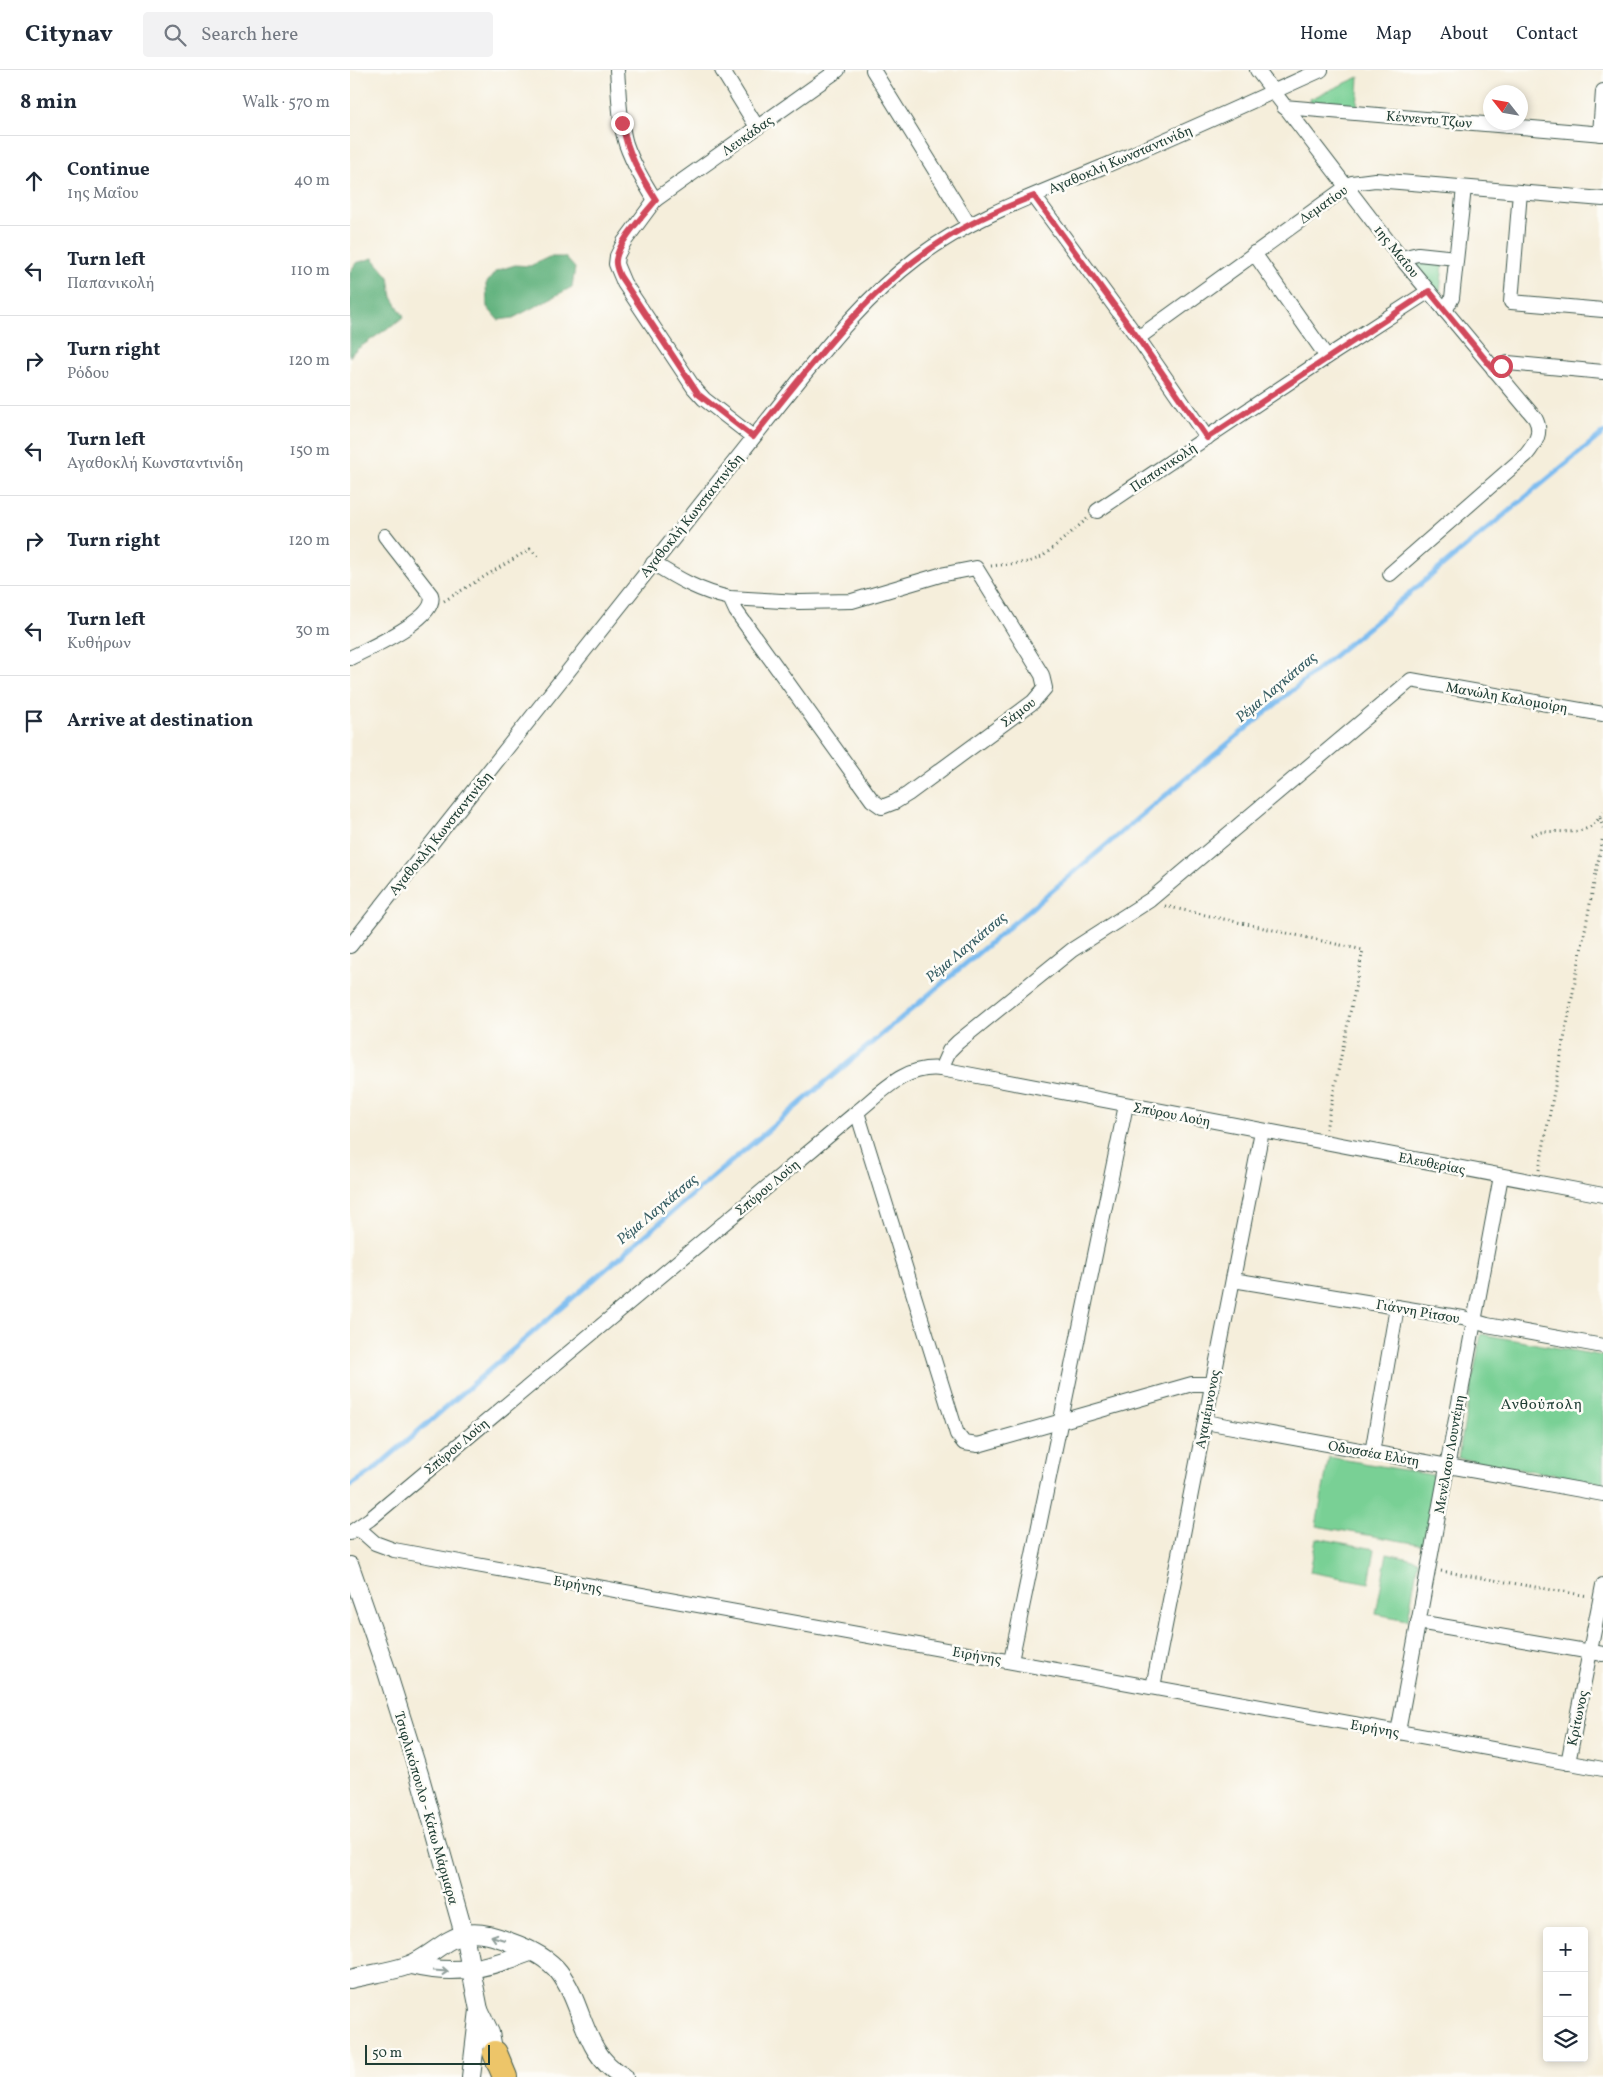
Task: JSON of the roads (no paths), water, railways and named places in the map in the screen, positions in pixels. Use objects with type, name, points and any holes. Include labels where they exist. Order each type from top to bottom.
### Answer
[{"type":"highway","points":[[495,2053],[505,2077]]},
{"type":"street","points":[[617,70],[626,144],[638,172],[656,200]]},
{"type":"street","points":[[722,70],[758,127]]},
{"type":"street","name":"Λευκάδας","points":[[753,437],[704,399],[694,388],[624,283],[617,270],[616,260],[620,250],[656,200],[838,70]]},
{"type":"street","points":[[873,70],[969,225]]},
{"type":"street","name":"1ης Μαΐου","points":[[1257,70],[1401,258],[1537,422],[1538,432],[1533,447],[1390,574]]},
{"type":"street","name":"Αγαθοκλή Κωνσταντινίδη","points":[[350,946],[753,437],[832,341],[869,300],[919,256],[969,225],[1321,70]]},
{"type":"street","points":[[1602,134],[1603,91]]},
{"type":"street","name":"Κέννεντυ Τζων","points":[[1284,107],[1602,134]]},
{"type":"street","name":"Δεματίου","points":[[1138,338],[1345,186],[1357,182],[1375,180],[1603,199]]},
{"type":"street","points":[[1445,311],[1451,303],[1464,188]]},
{"type":"street","points":[[1520,192],[1511,302],[1603,310]]},
{"type":"street","points":[[1034,196],[1138,338],[1207,438]]},
{"type":"street","points":[[1254,254],[1327,357]]},
{"type":"street","points":[[1401,258],[1418,254],[1456,258]]},
{"type":"street","name":"Παπανικολή","points":[[1097,511],[1429,291]]},
{"type":"street","points":[[1494,370],[1508,363],[1603,372]]},
{"type":"street","points":[[350,658],[416,621],[426,613],[431,604],[431,595],[386,536]]},
{"type":"street","points":[[653,563],[693,587],[714,595],[730,598]]},
{"type":"street","name":"Σάμου","points":[[976,568],[1042,675],[1044,691],[1033,702],[908,794],[882,807],[872,800],[747,627],[730,598],[799,602],[852,601],[940,576],[976,568]]},
{"type":"street","name":"Μανώλη Καλομοίρη","points":[[940,1069],[949,1052],[958,1042],[1072,950],[1150,900],[1411,680],[1603,714]]},
{"type":"street","name":"Σπύρου Λούη","points":[[354,1530],[857,1112],[906,1074],[924,1068],[940,1069],[1262,1131]]},
{"type":"street","points":[[1011,1661],[1126,1105]]},
{"type":"street","points":[[857,1112],[958,1437],[967,1445],[978,1445],[1192,1384],[1212,1384]]},
{"type":"street","name":"Ελευθερίας","points":[[1262,1131],[1603,1195]]},
{"type":"street","name":"Αγαμέμνονoς","points":[[1152,1687],[1262,1131]]},
{"type":"street","name":"Μενέλαου Λουντέμη","points":[[1398,1732],[1501,1176]]},
{"type":"street","name":"Γιάννη Ρίτσου","points":[[1233,1280],[1397,1307],[1603,1346]]},
{"type":"street","points":[[1372,1453],[1397,1307]]},
{"type":"street","name":"Οδυσσέα Ελύτη","points":[[1204,1422],[1603,1494]]},
{"type":"street","name":"Ειρήνης","points":[[354,1530],[375,1543],[394,1550],[1603,1769]]},
{"type":"street","name":"Τσιφλικόπουλο - Κάτω Μάρμαρα","points":[[350,1566],[387,1672],[419,1774],[464,1934],[479,2010],[490,2033],[495,2053],[497,2077]]},
{"type":"street","name":"Κρίτωνος","points":[[1568,1763],[1597,1653],[1602,1591]]},
{"type":"street","points":[[1418,1622],[1597,1653]]},
{"type":"street","points":[[350,1979],[411,1965],[464,1934],[488,1935],[516,1944],[551,1965],[559,1972],[598,2053],[624,2077]]},
{"type":"street","points":[[411,1965],[441,1971],[472,1969],[505,1961],[530,1952]]},
{"type":"street","name":"Τσιφλικόπουλο - Κάτω Μάρμαρα","points":[[471,2077],[479,2010]]},
{"type":"waterway","name":"Ρέμα Λαγκάτσας","points":[[350,1486],[371,1472],[715,1175],[1143,814],[1603,433]]},
{"type":"district","name":"Ανθούπολη","points":[[1542,1404]]}]
